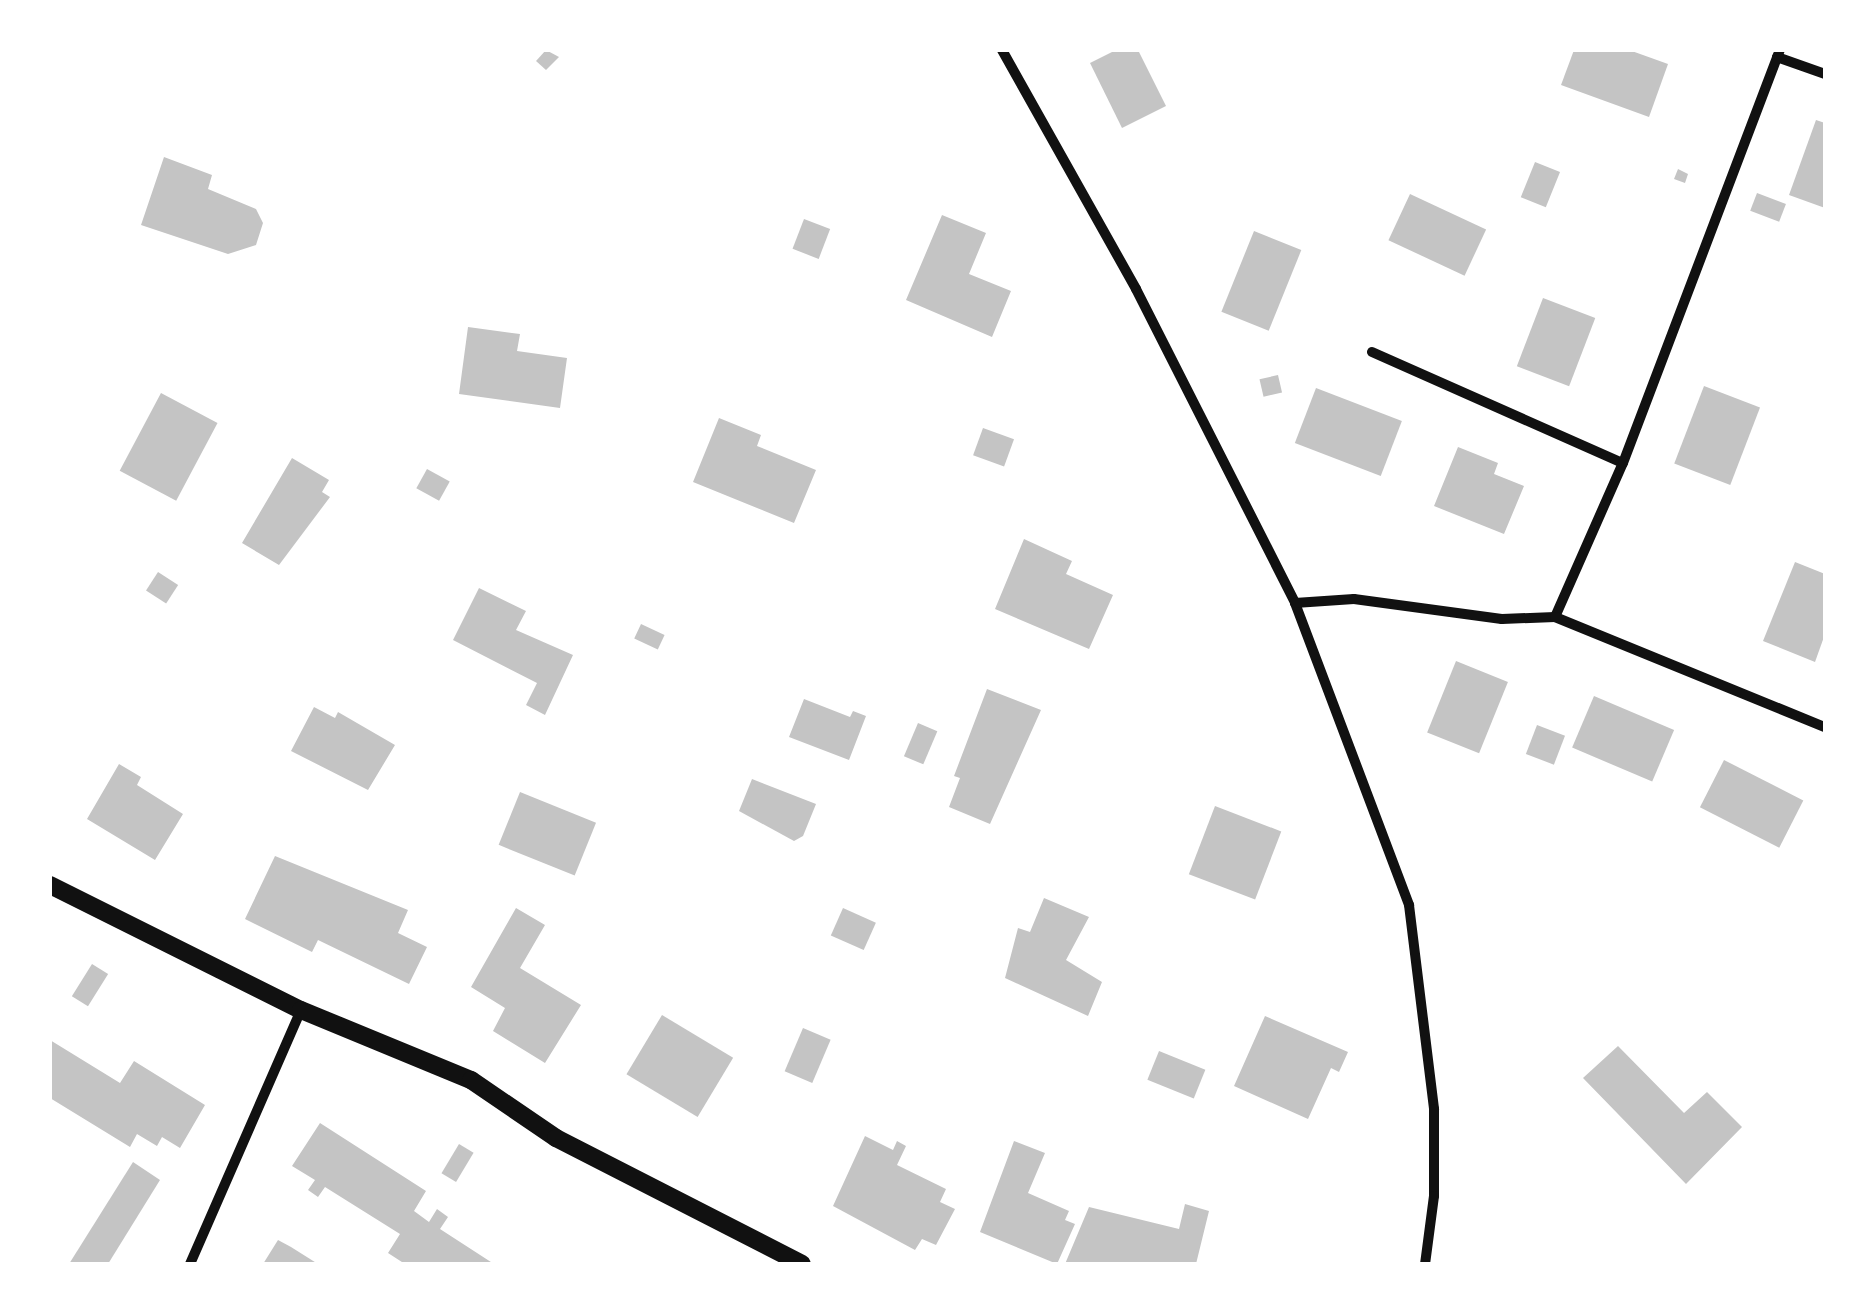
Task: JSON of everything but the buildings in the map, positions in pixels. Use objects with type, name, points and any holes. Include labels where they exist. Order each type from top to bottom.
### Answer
[{"type":"street","points":[[1002,50],[1136,290],[1295,603],[1409,905],[1434,1110],[1434,1196],[1425,1264]]},
{"type":"street","points":[[1556,617],[1623,463],[1779,54],[1825,74]]},
{"type":"street","points":[[1372,352],[1623,463]]},
{"type":"street","points":[[1295,603],[1354,599],[1502,620],[1556,617],[1825,728]]},
{"type":"street","points":[[50,885],[301,1010],[471,1080],[556,1138],[802,1264]]},
{"type":"street","points":[[190,1264],[301,1010]]}]
